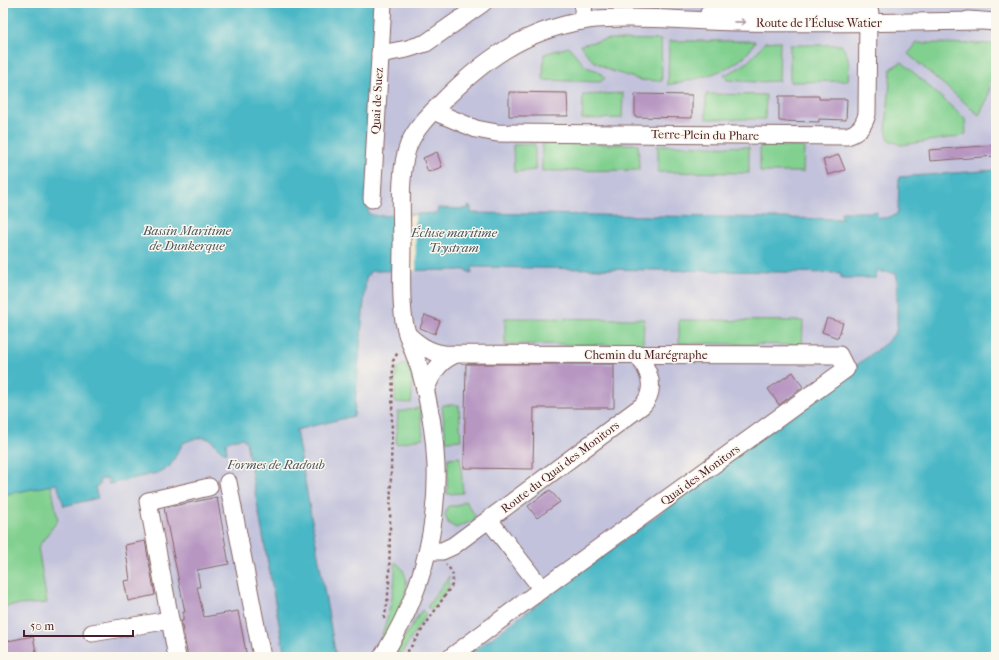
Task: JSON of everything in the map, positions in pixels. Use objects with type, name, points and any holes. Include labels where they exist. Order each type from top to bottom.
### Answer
[{"type":"street","name":"Quai de Suez","points":[[372,200],[383,3]]},
{"type":"street","points":[[380,54],[407,49],[426,43],[483,3]]},
{"type":"street","points":[[582,21],[584,3]]},
{"type":"street","name":"Route de l'Écluse Watier","points":[[382,657],[406,614],[420,580],[428,551],[434,514],[436,468],[433,433],[425,391],[417,361],[407,334],[403,312],[402,279],[403,169],[408,148],[415,133],[433,112],[472,73],[508,47],[542,31],[582,21],[611,18],[660,18],[736,10],[812,12],[868,18],[996,22]]},
{"type":"street","name":"Terre-Plein du Phare","points":[[433,112],[476,129],[497,133],[847,136],[858,131],[867,114],[868,18]]},
{"type":"street","name":"Chemin du Marégraphe","points":[[407,334],[427,350],[439,354],[839,355]]},
{"type":"street","points":[[425,391],[431,376],[439,364],[454,354]]},
{"type":"street","name":"Route du Quai des Monitors","points":[[428,551],[436,552],[453,546],[643,405],[648,398],[650,380],[647,368],[637,355]]},
{"type":"street","name":"Quai des Monitors","points":[[542,589],[846,369],[839,355]]},
{"type":"street","points":[[228,482],[262,657]]},
{"type":"street","points":[[177,657],[148,501],[209,487]]},
{"type":"street","points":[[451,657],[542,589],[488,520]]},
{"type":"street","points":[[92,633],[170,620]]},
{"type":"path","points":[[383,625],[389,584],[393,361],[407,334]]},
{"type":"path","points":[[404,657],[452,585],[453,581],[453,576],[450,569],[428,551]]},
{"type":"shaded area","points":[[380,3],[996,3],[996,170],[899,177],[898,211],[896,215],[885,218],[877,218],[876,212],[842,212],[841,278],[876,278],[876,272],[889,272],[896,274],[897,328],[895,333],[886,343],[666,509],[466,657],[3,657],[3,495],[57,484],[64,506],[97,498],[95,487],[99,480],[108,477],[109,484],[157,473],[170,466],[183,443],[207,438],[212,441],[219,450],[227,453],[226,443],[230,440],[354,416],[366,278],[371,271],[388,271],[388,216],[369,214],[368,209]]},
{"type":"green space","points":[[609,39],[661,40],[662,81],[640,80],[609,70],[592,60],[580,45]]},
{"type":"green space","points":[[669,41],[755,41],[749,51],[730,67],[692,80],[668,85]]},
{"type":"green space","points":[[780,41],[779,81],[756,82],[727,80],[724,75],[738,69],[748,62],[765,42]]},
{"type":"green space","points":[[917,43],[996,44],[996,76],[990,81],[988,98],[979,115],[908,54]]},
{"type":"green space","points":[[790,45],[841,45],[848,58],[848,81],[790,82]]},
{"type":"green space","points":[[569,47],[586,67],[598,71],[605,78],[600,82],[543,80],[544,54]]},
{"type":"green space","points":[[902,62],[965,119],[966,134],[956,137],[901,145],[889,140],[886,130],[891,68]]},
{"type":"green space","points":[[623,93],[622,118],[582,119],[583,95]]},
{"type":"green space","points":[[706,94],[766,95],[765,119],[706,119]]},
{"type":"green space","points":[[535,144],[535,170],[514,172],[513,145]]},
{"type":"green space","points":[[542,144],[638,144],[639,170],[542,171]]},
{"type":"green space","points":[[658,145],[749,147],[749,173],[658,172]]},
{"type":"green space","points":[[760,146],[804,147],[803,172],[760,172]]},
{"type":"green space","points":[[505,318],[644,319],[643,345],[505,344]]},
{"type":"green space","points":[[679,320],[803,321],[802,345],[679,343]]},
{"type":"green space","points":[[405,364],[412,375],[411,403],[395,402],[396,369]]},
{"type":"green space","points":[[442,405],[459,405],[461,440],[446,441]]},
{"type":"green space","points":[[420,408],[423,438],[396,444],[398,412]]},
{"type":"green space","points":[[460,457],[463,493],[447,494],[448,458]]},
{"type":"green space","points":[[51,485],[58,520],[38,547],[47,603],[3,606],[3,495]]},
{"type":"green space","points":[[465,501],[475,515],[474,520],[456,528],[448,523],[445,515],[448,506],[457,506]]},
{"type":"green space","points":[[395,562],[403,570],[406,579],[406,590],[399,611],[383,641],[381,638],[393,591]]},
{"type":"green space","points":[[449,576],[449,586],[431,610],[427,607]]},
{"type":"green space","points":[[422,610],[426,614],[400,656],[396,650]]},
{"type":"water","points":[[3,3],[380,3],[368,209],[369,214],[377,216],[437,213],[438,208],[468,209],[468,206],[471,207],[471,213],[842,219],[841,212],[877,212],[877,218],[885,218],[896,215],[898,211],[899,177],[996,170],[996,645],[979,657],[466,657],[666,509],[886,343],[895,333],[897,328],[897,277],[896,274],[889,272],[876,272],[876,278],[841,278],[841,273],[472,267],[472,273],[468,272],[468,270],[371,271],[366,278],[354,416],[296,430],[336,657],[285,657],[246,442],[243,438],[230,440],[226,443],[227,453],[220,449],[212,441],[205,438],[198,438],[183,443],[170,466],[157,473],[109,484],[108,478],[99,480],[100,485],[95,487],[98,498],[64,506],[57,484],[3,495]]},
{"type":"pier","points":[[396,215],[415,215],[416,271],[397,271]]},
{"type":"building","points":[[509,92],[567,93],[568,116],[509,116]]},
{"type":"building","points":[[635,94],[692,95],[692,118],[635,117]]},
{"type":"building","points":[[779,96],[819,96],[819,99],[847,99],[846,120],[819,119],[819,122],[779,121]]},
{"type":"building","points":[[996,145],[996,156],[930,161],[929,150]]},
{"type":"building","points":[[437,152],[442,167],[428,172],[423,158]]},
{"type":"building","points":[[839,155],[845,170],[828,175],[823,160]]},
{"type":"building","points":[[425,315],[440,321],[435,334],[420,328]]},
{"type":"building","points":[[827,318],[843,323],[838,338],[822,332]]},
{"type":"building","points":[[466,364],[614,364],[614,408],[534,408],[533,469],[464,468]]},
{"type":"building","points":[[793,372],[803,387],[779,405],[768,389]]},
{"type":"building","points":[[550,490],[560,502],[537,518],[528,506]]},
{"type":"building","points":[[217,497],[229,564],[197,570],[200,587],[197,587],[204,617],[238,611],[247,657],[188,657],[181,621],[183,621],[183,612],[185,612],[164,508]]},
{"type":"building","points":[[145,541],[155,595],[128,601],[124,581],[130,580],[125,545]]},
{"type":"building","points":[[33,636],[37,657],[3,657],[3,642]]},
{"type":"water label","name":"Bassin Maritime de Dunkerque","points":[[187,238]]},
{"type":"water label","name":"Écluse maritime Trystram","points":[[454,240]]},
{"type":"water label","name":"Formes de Radoub","points":[[276,464]]}]
